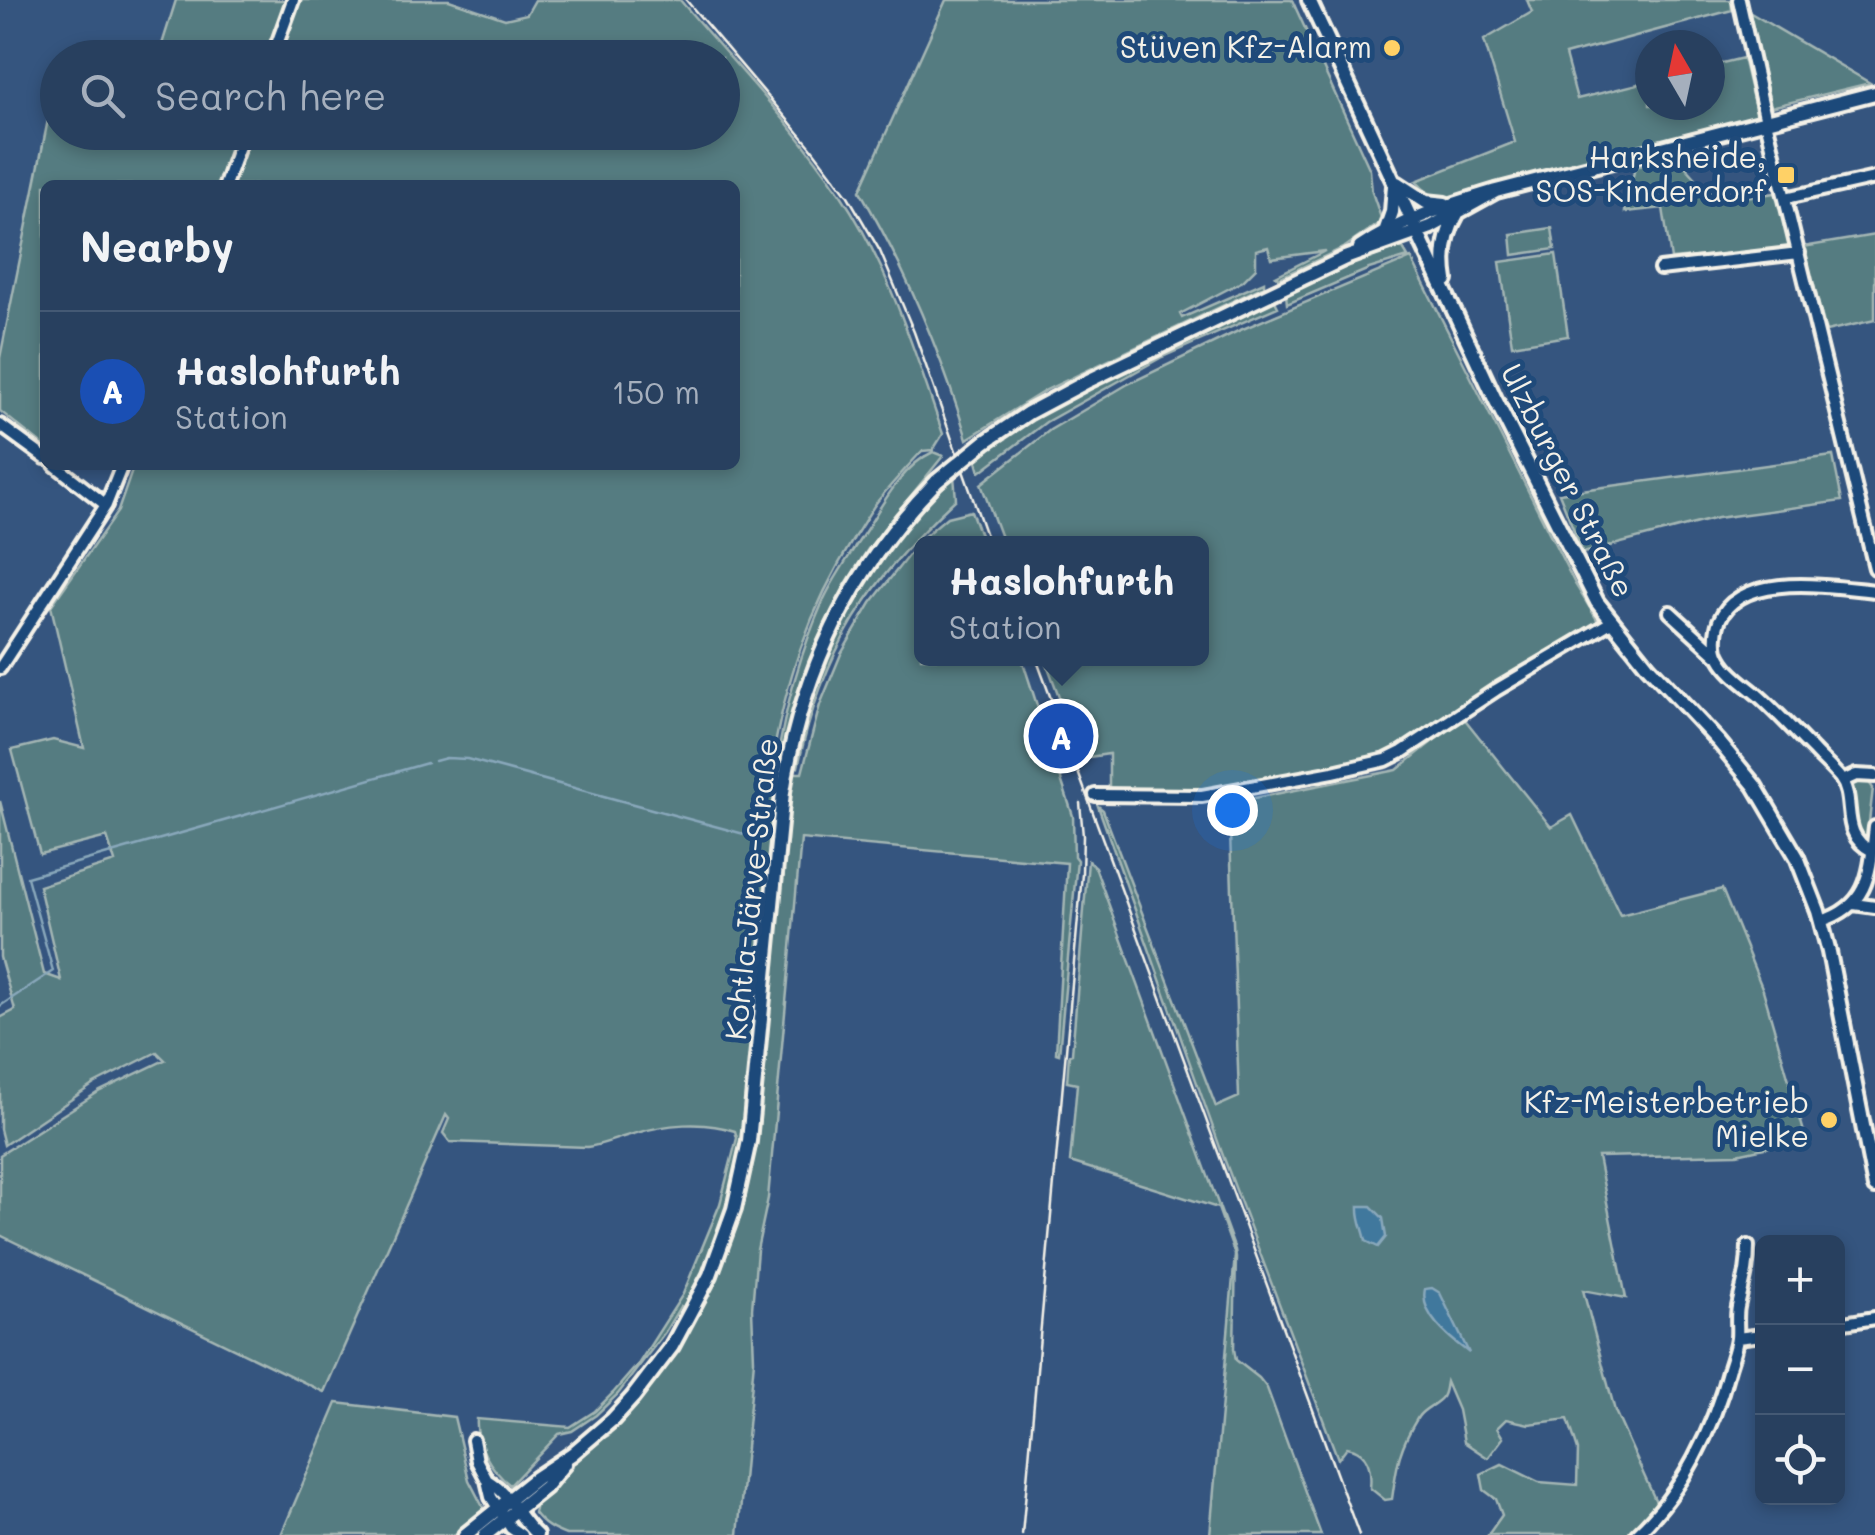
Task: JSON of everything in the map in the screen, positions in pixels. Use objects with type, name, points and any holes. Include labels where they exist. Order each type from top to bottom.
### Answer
[{"type":"main road","name":"Ulzburger Straße","points":[[1308,0],[1495,399],[1592,591],[1611,622],[1755,786],[1797,857],[1821,920],[1875,1187]]},
{"type":"main road","points":[[1415,226],[1496,191],[1875,93]]},
{"type":"main road","points":[[1394,180],[1426,202],[1455,209]]},
{"type":"main road","points":[[1384,232],[1393,206],[1394,180]]},
{"type":"main road","points":[[1449,297],[1444,252],[1455,209]]},
{"type":"main road","name":"Kohtla-Järve-Straße","points":[[1345,258],[1384,232],[1415,226]]},
{"type":"main road","name":"Kohtla-Järve-Straße","points":[[465,1535],[545,1488],[572,1454],[633,1397],[665,1356],[700,1296],[726,1233],[750,1141],[781,808],[790,750],[813,670],[837,616],[863,572],[901,520],[937,482],[985,442],[1052,399],[1415,226]]},
{"type":"main road","name":"Kohtla-Järve-Straße","points":[[485,1535],[508,1509]]},
{"type":"street","points":[[279,40],[293,0]]},
{"type":"street","points":[[1740,0],[1875,568]]},
{"type":"street","points":[[227,180],[238,150]]},
{"type":"street","points":[[1786,198],[1875,178]]},
{"type":"street","points":[[1660,268],[1799,253]]},
{"type":"street","points":[[0,424],[40,454]]},
{"type":"street","points":[[61,470],[106,505]]},
{"type":"street","points":[[0,668],[106,505],[120,470]]},
{"type":"street","points":[[1718,656],[1716,629],[1727,607],[1753,592],[1807,585],[1875,591]]},
{"type":"street","points":[[1670,612],[1843,781],[1853,834],[1861,846],[1872,851]]},
{"type":"street","points":[[1094,795],[1202,796],[1386,760],[1611,622]]},
{"type":"street","points":[[1695,636],[1716,629]]},
{"type":"street","points":[[1843,781],[1856,775],[1875,776]]},
{"type":"street","points":[[1821,920],[1854,904],[1869,880],[1875,827]]},
{"type":"street","points":[[1854,904],[1875,907]]},
{"type":"street","points":[[1636,1535],[1679,1483],[1704,1441],[1723,1392],[1737,1338],[1737,1310],[1748,1271],[1748,1246]]},
{"type":"street","points":[[1845,1323],[1875,1318]]},
{"type":"street","points":[[1737,1338],[1755,1336]]},
{"type":"street","points":[[472,1440],[476,1460],[487,1480],[502,1489],[511,1528],[521,1535]]},
{"type":"street","points":[[508,1509],[537,1535]]},
{"type":"green space","points":[[176,0],[449,0],[505,19],[527,14],[535,0],[680,0],[715,40],[163,40]]},
{"type":"green space","points":[[946,0],[1292,0],[1370,170],[1372,192],[1382,221],[1345,247],[1279,278],[1276,276],[1325,251],[1271,258],[1268,247],[1256,250],[1256,268],[1243,281],[1180,314],[1182,318],[1264,282],[1264,286],[1046,390],[967,439],[921,312],[860,191]]},
{"type":"green space","points":[[1527,0],[1731,0],[1732,10],[1658,30],[1635,30],[1635,36],[1565,55],[1577,99],[1635,85],[1635,120],[1725,120],[1725,62],[1743,58],[1757,116],[1470,193],[1447,198],[1435,196],[1416,181],[1515,142],[1484,40],[1532,12]]},
{"type":"green space","points":[[1749,12],[1870,83],[1771,107]]},
{"type":"green space","points":[[740,69],[804,144],[841,195],[873,251],[900,311],[943,434],[933,450],[922,451],[871,511],[824,592],[792,675],[771,766],[780,773],[744,1144],[727,1209],[685,1311],[678,1315],[681,1305],[618,1394],[596,1415],[572,1431],[559,1434],[510,1485],[486,1456],[477,1419],[570,1427],[613,1393],[639,1363],[683,1294],[720,1204],[737,1138],[735,1131],[710,1125],[671,1126],[587,1147],[450,1142],[443,1133],[449,1119],[446,1115],[324,1392],[0,1235],[0,1155],[100,1091],[165,1060],[157,1052],[94,1084],[4,1145],[0,1129],[0,1018],[15,1010],[0,957],[0,801],[44,974],[61,980],[39,886],[115,862],[107,837],[40,854],[12,750],[53,740],[84,748],[51,606],[118,511],[132,470],[740,470],[740,180],[40,180],[40,443],[0,411],[0,358],[42,150],[740,150]]},
{"type":"green space","points":[[1677,157],[1721,200],[1776,193],[1791,249],[1671,259],[1663,208],[1625,212],[1635,167]]},
{"type":"green space","points":[[1552,228],[1555,249],[1513,255],[1511,234]]},
{"type":"green space","points":[[1875,235],[1875,320],[1826,331],[1803,247]]},
{"type":"green space","points":[[1416,245],[1595,608],[1592,610],[1541,511]]},
{"type":"green space","points":[[1402,247],[1408,257],[1287,304],[1286,294]]},
{"type":"green space","points":[[1556,254],[1568,336],[1512,345],[1500,262]]},
{"type":"green space","points":[[1411,258],[1575,584],[1601,626],[1386,758],[1202,793],[1109,790],[1109,754],[1082,758],[1048,666],[1209,666],[1209,536],[1000,536],[981,484],[1050,430],[1128,384],[1238,331]]},
{"type":"green space","points":[[1274,299],[1278,307],[1162,357],[1046,422],[980,472],[976,458],[1045,409],[1120,369]]},
{"type":"green space","points":[[933,452],[943,456],[868,549],[845,585],[817,641],[796,700],[783,761],[777,762],[795,679],[824,599],[896,485]]},
{"type":"green space","points":[[1833,456],[1842,501],[1717,518],[1583,553],[1559,493]]},
{"type":"green space","points":[[954,476],[956,499],[919,536],[914,536],[914,541],[854,619],[821,687],[798,767],[795,766],[798,735],[828,646],[878,556],[942,483]]},
{"type":"green space","points":[[971,511],[980,536],[924,536],[947,517]]},
{"type":"green space","points":[[914,548],[914,666],[1024,666],[1073,816],[1077,860],[1059,1054],[1056,1053],[1067,863],[801,839],[768,1198],[757,1250],[752,1309],[754,1360],[738,1535],[566,1535],[537,1517],[533,1501],[601,1437],[609,1436],[610,1427],[681,1339],[753,1153],[791,773],[802,773],[820,705],[841,654],[871,603]]},
{"type":"green space","points":[[1463,717],[1551,827],[1572,815],[1620,915],[1722,889],[1763,990],[1806,1139],[1737,1154],[1598,1157],[1626,1298],[1583,1290],[1615,1411],[1657,1504],[1628,1535],[1488,1535],[1502,1515],[1496,1499],[1484,1490],[1481,1474],[1502,1464],[1539,1482],[1577,1485],[1578,1450],[1568,1419],[1529,1424],[1506,1419],[1497,1428],[1503,1438],[1488,1458],[1464,1442],[1458,1410],[1446,1382],[1442,1397],[1421,1414],[1407,1438],[1397,1465],[1392,1499],[1385,1500],[1370,1488],[1369,1467],[1360,1452],[1347,1447],[1338,1459],[1222,1153],[1098,806],[1103,810],[1216,1107],[1239,1097],[1229,803],[1397,770]]},
{"type":"green space","points":[[1855,780],[1867,780],[1873,788],[1867,839],[1857,830],[1849,789]]},
{"type":"green space","points":[[1088,861],[1095,867],[1235,1250],[1236,1360],[1267,1388],[1321,1535],[1210,1535],[1235,1255],[1218,1208],[1070,1162],[1077,1084],[1067,1082]]},
{"type":"green space","points":[[337,1403],[454,1417],[469,1480],[485,1511],[454,1535],[281,1535]]},
{"type":"water","points":[[1359,1206],[1371,1206],[1383,1218],[1386,1237],[1378,1247],[1366,1241]]},
{"type":"water","points":[[1425,1289],[1440,1293],[1469,1353],[1432,1317],[1424,1299]]},
{"type":"waterway","points":[[435,761],[467,759],[755,837]]},
{"type":"waterway","points":[[0,1006],[53,971],[27,877],[427,763]]},
{"type":"railway","points":[[686,0],[720,40]]},
{"type":"railway","points":[[740,64],[848,196],[880,251],[914,332],[986,536]]},
{"type":"railway","points":[[1039,666],[1359,1535]]},
{"type":"railway","points":[[1022,1535],[1082,874],[1080,803]]},
{"type":"place","name":"Stüven Kfz-Alarm","points":[[1392,48]]},
{"type":"place","name":"Harksheide, SOS-Kinderdorf","points":[[1786,175]]},
{"type":"place","name":"Haslohfurth","points":[[1061,736]]},
{"type":"place","name":"Kfz-Meisterbetrieb Mielke","points":[[1829,1120]]}]
